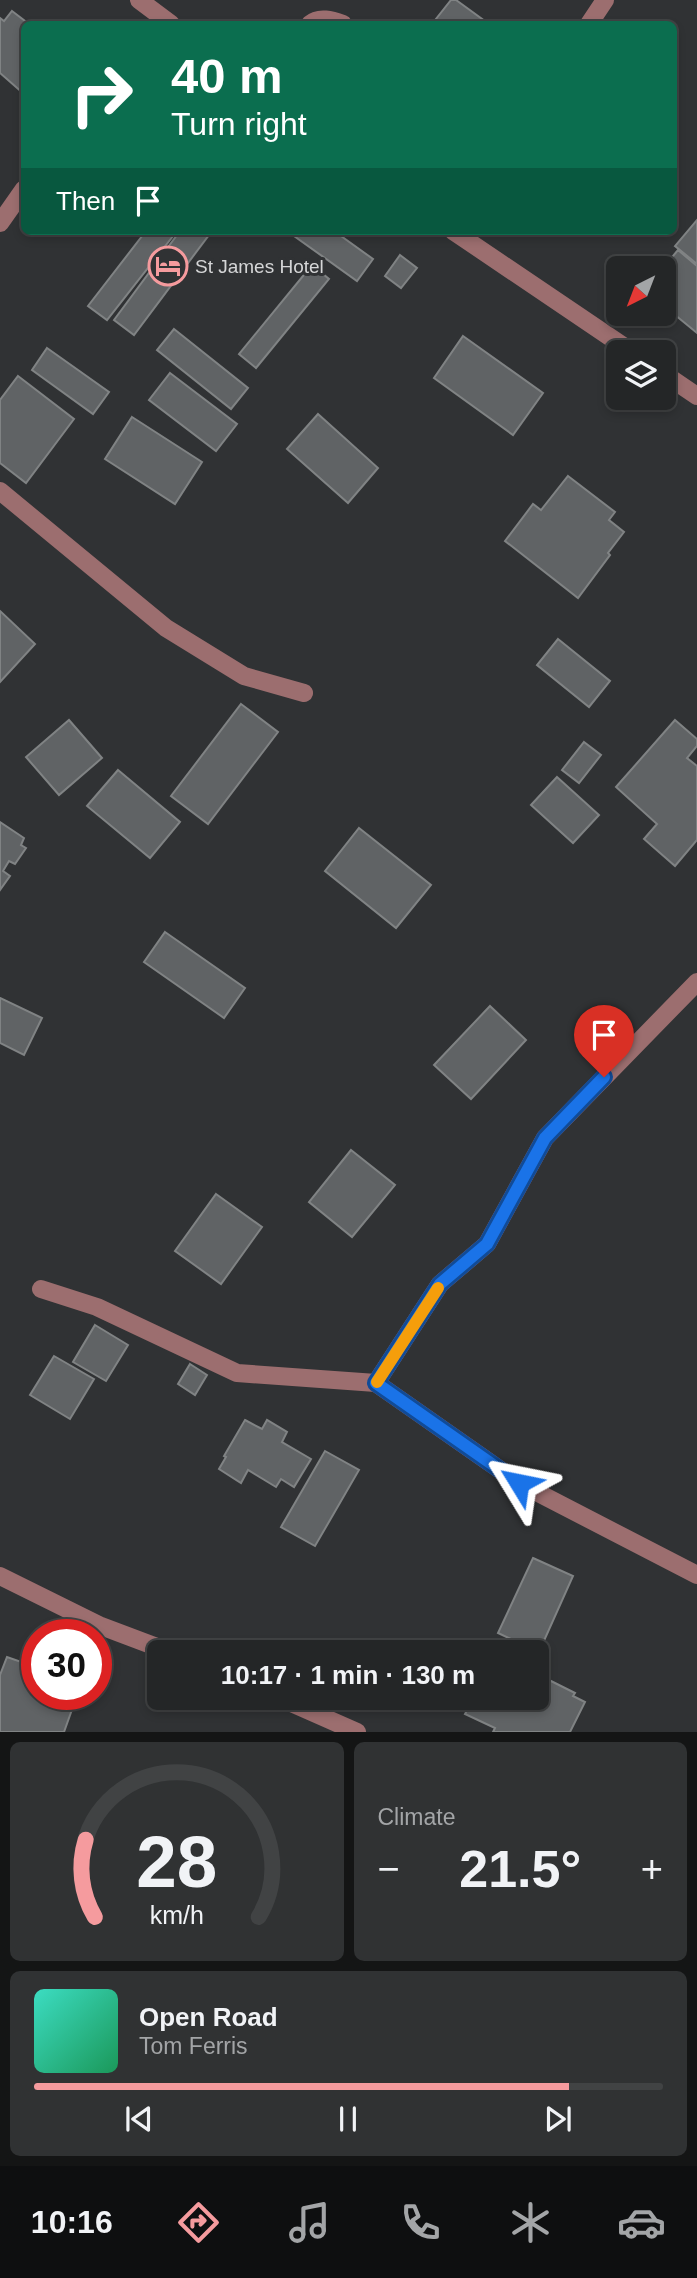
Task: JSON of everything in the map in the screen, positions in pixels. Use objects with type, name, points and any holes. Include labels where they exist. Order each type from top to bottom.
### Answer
[{"type":"street","points":[[591,21],[605,0]]},
{"type":"street","points":[[145,4],[167,21]]},
{"type":"street","points":[[313,21],[333,21]]},
{"type":"street","points":[[0,223],[21,193]]},
{"type":"street","points":[[459,235],[614,340]]},
{"type":"street","points":[[676,382],[697,396]]},
{"type":"street","points":[[0,491],[166,628],[244,677],[304,693]]},
{"type":"street","points":[[376,1383],[440,1284],[487,1244],[545,1138],[697,982]]},
{"type":"street","points":[[41,1289],[97,1307],[237,1373],[376,1383],[519,1483],[697,1575]]},
{"type":"street","points":[[0,1576],[102,1626],[147,1643]]},
{"type":"street","points":[[307,1710],[356,1732]]},
{"type":"building","points":[[451,0],[456,0],[485,21],[434,21]]},
{"type":"building","points":[[12,11],[25,21],[21,21],[21,91],[0,73],[0,18],[4,21]]},
{"type":"building","points":[[697,220],[697,264],[675,246]]},
{"type":"building","points":[[143,235],[174,235],[107,320],[88,306]]},
{"type":"building","points":[[177,235],[209,235],[134,335],[114,320]]},
{"type":"building","points":[[293,235],[340,235],[373,259],[357,281]]},
{"type":"building","points":[[678,250],[697,266],[697,333],[676,316],[676,256],[673,256]]},
{"type":"building","points":[[400,255],[417,268],[401,288],[385,276]]},
{"type":"building","points":[[312,265],[329,279],[256,368],[239,354]]},
{"type":"building","points":[[174,329],[248,388],[231,409],[157,350]]},
{"type":"building","points":[[463,336],[543,393],[513,435],[434,378]]},
{"type":"building","points":[[47,348],[109,392],[93,414],[32,370]]},
{"type":"building","points":[[170,373],[237,424],[216,451],[149,400]]},
{"type":"building","points":[[18,376],[74,419],[26,483],[0,463],[0,400]]},
{"type":"building","points":[[318,414],[378,468],[348,503],[287,449]]},
{"type":"building","points":[[132,417],[202,462],[175,504],[105,459]]},
{"type":"building","points":[[568,476],[615,512],[609,520],[624,532],[578,598],[505,541],[533,504],[541,510]]},
{"type":"building","points":[[0,611],[35,644],[0,682]]},
{"type":"building","points":[[558,639],[610,681],[589,707],[537,665]]},
{"type":"building","points":[[241,704],[278,732],[208,824],[171,796]]},
{"type":"building","points":[[69,720],[102,758],[59,795],[26,757]]},
{"type":"building","points":[[675,720],[697,739],[697,746],[687,758],[697,766],[697,840],[675,866],[644,839],[657,824],[616,787]]},
{"type":"building","points":[[584,742],[601,755],[579,783],[562,770]]},
{"type":"building","points":[[118,770],[180,822],[150,858],[87,806]]},
{"type":"building","points":[[557,777],[599,815],[573,843],[531,805]]},
{"type":"building","points":[[0,822],[24,838],[21,845],[26,848],[15,864],[9,861],[3,871],[10,876],[0,890]]},
{"type":"building","points":[[359,828],[431,885],[396,928],[325,871]]},
{"type":"building","points":[[165,932],[245,988],[224,1018],[144,962]]},
{"type":"building","points":[[0,998],[42,1018],[24,1055],[0,1043]]},
{"type":"building","points":[[490,1006],[526,1040],[471,1099],[434,1065]]},
{"type":"building","points":[[351,1150],[395,1185],[352,1237],[309,1202]]},
{"type":"building","points":[[216,1194],[262,1227],[221,1284],[175,1251]]},
{"type":"building","points":[[95,1325],[128,1345],[106,1381],[73,1362]]},
{"type":"building","points":[[54,1356],[94,1379],[70,1419],[30,1395]]},
{"type":"building","points":[[190,1364],[207,1375],[195,1395],[178,1384]]},
{"type":"building","points":[[245,1420],[262,1429],[267,1420],[287,1432],[282,1442],[311,1459],[294,1487],[281,1479],[276,1487],[248,1470],[241,1483],[219,1469]]},
{"type":"building","points":[[325,1451],[359,1470],[315,1546],[281,1527]]},
{"type":"building","points":[[533,1558],[573,1576],[544,1640],[513,1640],[498,1633]]},
{"type":"building","points":[[7,1657],[21,1662],[21,1710],[72,1710],[64,1732],[0,1732],[0,1675]]},
{"type":"building","points":[[549,1680],[575,1693],[573,1696],[585,1702],[570,1732],[493,1732],[495,1728],[465,1714],[467,1710],[549,1710]]},
{"type":"slow traffic","points":[[377,1382],[438,1288]]},
{"type":"place","name":"St James Hotel","points":[[168,266]]},
{"type":"route","points":[[519,1483],[376,1383],[440,1284],[487,1244],[545,1138],[604,1077]]}]
